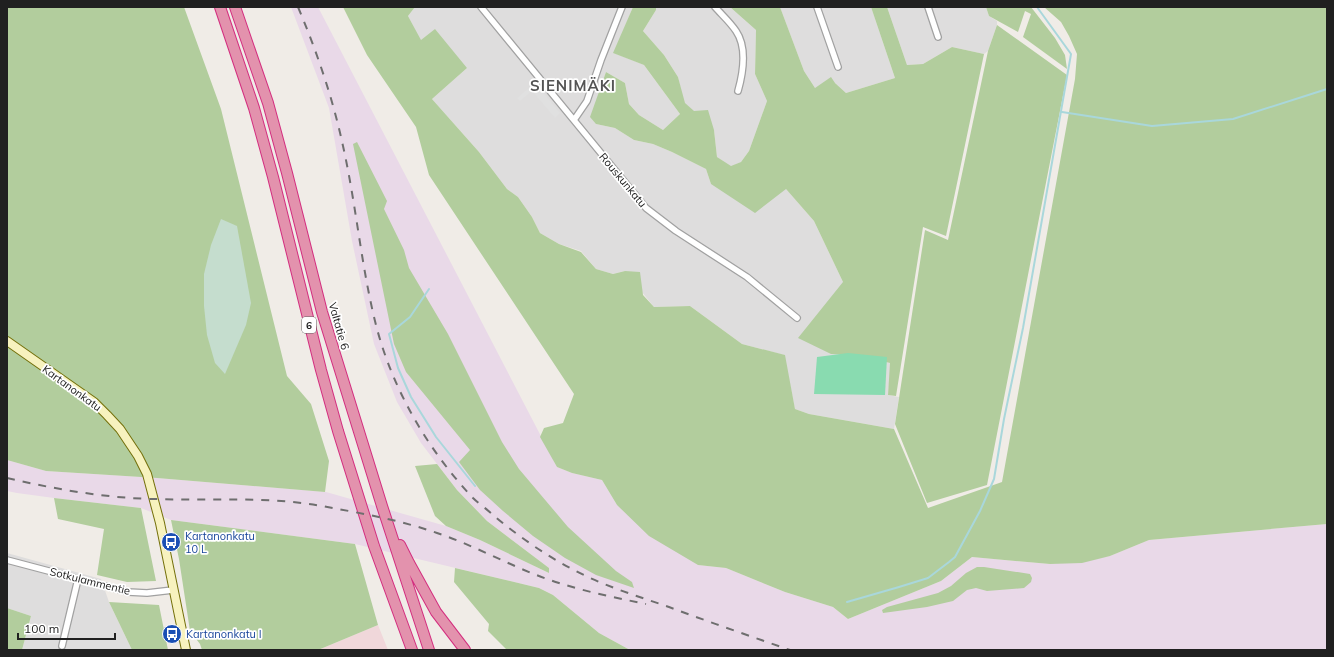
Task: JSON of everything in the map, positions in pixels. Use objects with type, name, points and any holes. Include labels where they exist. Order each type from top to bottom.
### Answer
[{"type":"highway","name":"6","points":[[220,7],[258,122],[340,439],[374,546],[412,650]]},
{"type":"highway","name":"Valtatie 6","points":[[235,7],[268,103],[288,173],[322,312],[382,506],[429,650]]},
{"type":"highway","points":[[382,506],[409,563],[436,612],[465,650]]},
{"type":"main road","name":"Kartanonkatu","points":[[7,341],[94,402],[107,414],[129,442],[147,474],[153,494],[168,557],[173,590],[186,650]]},
{"type":"street","name":"Rouskunkatu","points":[[481,7],[646,208],[676,231],[747,277],[797,318]]},
{"type":"street","points":[[574,120],[587,101],[622,7]]},
{"type":"street","points":[[715,7],[736,30],[741,42],[743,57],[741,80],[738,91]]},
{"type":"street","points":[[817,7],[838,67]]},
{"type":"street","points":[[928,7],[938,37]]},
{"type":"street","name":"Sotkulammentie","points":[[7,560],[128,592],[147,593],[173,590]]},
{"type":"street","points":[[62,646],[78,579]]},
{"type":"shaded area","points":[[291,7],[318,7],[557,467],[572,473],[602,480],[617,505],[698,565],[726,568],[785,592],[833,607],[848,619],[941,581],[972,557],[1050,564],[1110,556],[1149,540],[1327,524],[1327,650],[630,650],[599,633],[553,595],[539,588],[355,544],[171,520],[141,508],[7,491],[7,460],[46,471],[157,478],[326,492],[446,526],[480,540],[549,573],[549,568],[487,521],[457,490],[421,443],[397,402],[374,344],[352,241],[329,108]]},
{"type":"shaded area","points":[[415,7],[633,7],[614,53],[644,65],[680,114],[663,130],[639,115],[629,104],[625,83],[606,72],[598,95],[596,124],[615,128],[634,140],[653,144],[706,169],[711,184],[786,189],[814,221],[843,282],[858,355],[891,363],[888,395],[899,397],[894,429],[809,414],[795,409],[784,355],[742,344],[690,306],[654,307],[625,271],[613,274],[596,269],[581,251],[559,244],[540,233],[532,217],[518,197],[507,189],[479,152],[432,99],[467,68],[421,41],[408,16]]},
{"type":"shaded area","points":[[656,7],[730,7],[756,30],[755,74],[767,101],[749,151],[741,162],[731,167],[717,157],[714,130],[684,103],[678,77],[664,55],[643,31],[656,10]]},
{"type":"shaded area","points":[[780,7],[871,7],[895,78],[846,93],[835,83],[815,88],[804,71]]},
{"type":"shaded area","points":[[887,7],[986,7],[989,16],[997,21],[997,25],[988,51],[984,54],[952,47],[923,64],[907,65]]},
{"type":"shaded area","points":[[531,86],[542,91],[560,113],[555,118],[532,91],[520,101],[517,98]]},
{"type":"shaded area","points":[[7,553],[101,579],[109,602],[132,650],[22,650],[31,616],[7,608]]},
{"type":"shaded area","points":[[378,625],[388,650],[318,650]]},
{"type":"green space","points":[[7,7],[184,7],[221,109],[287,376],[311,404],[329,461],[325,492],[157,478],[46,471],[7,460]]},
{"type":"green space","points":[[343,7],[415,7],[408,16],[421,40],[435,29],[467,68],[432,99],[479,152],[507,189],[518,197],[532,217],[540,233],[559,244],[581,252],[596,269],[613,274],[625,271],[640,272],[643,295],[654,307],[690,306],[742,344],[785,355],[795,409],[809,414],[894,429],[928,508],[1002,482],[1075,79],[1077,54],[1061,22],[1044,7],[1327,7],[1327,524],[1149,540],[1110,556],[1082,563],[1050,564],[972,557],[941,581],[848,619],[833,607],[785,592],[726,568],[698,565],[649,536],[617,505],[602,480],[572,473],[557,467],[540,437],[544,428],[563,423],[574,394],[429,175],[416,127],[367,55]]},
{"type":"green space","points":[[633,7],[656,7],[656,10],[643,31],[664,55],[678,77],[685,103],[694,111],[708,110],[714,130],[717,157],[731,166],[741,162],[749,151],[767,101],[755,74],[756,30],[730,7],[780,7],[804,71],[815,88],[831,77],[846,93],[895,78],[871,7],[887,7],[907,65],[923,64],[952,47],[984,54],[946,236],[923,227],[896,396],[888,395],[890,363],[858,355],[831,354],[798,338],[843,282],[814,221],[786,189],[755,213],[711,184],[706,169],[653,144],[634,140],[615,128],[596,124],[590,117],[606,72],[625,83],[629,104],[639,115],[663,130],[680,114],[644,65],[613,53]]},
{"type":"green space","points":[[986,7],[1031,7],[1055,38],[1065,55],[1067,69],[1023,37],[1031,14],[1025,11],[1018,32],[989,16]]},
{"type":"green space","points":[[997,25],[1067,75],[987,485],[927,503],[895,424],[925,230],[948,240],[988,51]]},
{"type":"green space","points":[[357,142],[387,201],[384,209],[404,250],[409,268],[448,334],[502,442],[519,469],[568,527],[616,571],[632,582],[634,588],[596,575],[565,558],[533,536],[480,490],[459,462],[470,450],[406,372],[394,344],[353,144]]},
{"type":"green space","points":[[221,219],[237,226],[251,303],[246,325],[225,374],[215,363],[207,335],[204,306],[204,274],[211,245]]},
{"type":"green space","points":[[848,353],[887,357],[885,395],[814,394],[817,357]]},
{"type":"green space","points":[[437,464],[457,490],[487,521],[549,568],[549,573],[480,540],[446,526],[435,516],[415,466]]},
{"type":"green space","points":[[54,498],[141,508],[156,581],[127,582],[97,575],[104,529],[58,519]]},
{"type":"green space","points":[[171,520],[355,544],[378,625],[318,650],[202,650],[200,644],[190,631],[179,559]]},
{"type":"green space","points":[[977,567],[1030,574],[1032,578],[1031,582],[1024,588],[987,591],[976,588],[967,590],[953,601],[927,607],[883,613],[882,610],[887,607],[938,593],[951,586],[966,573]]},
{"type":"green space","points":[[455,568],[539,588],[553,595],[599,633],[630,650],[507,650],[488,631],[489,624],[454,582]]},
{"type":"green space","points":[[109,602],[159,605],[168,650],[132,650]]},
{"type":"green space","points":[[7,608],[31,616],[22,650],[7,650]]},
{"type":"waterway","points":[[847,602],[928,578],[955,557],[980,511],[994,479],[1004,419],[1023,328],[1071,54],[1037,7]]},
{"type":"waterway","points":[[1062,112],[1152,126],[1233,119],[1327,89]]},
{"type":"waterway","points":[[429,289],[410,317],[389,334],[398,368],[411,397],[436,437],[475,486]]},
{"type":"railway","points":[[298,7],[324,76],[339,128],[352,190],[370,299],[382,346],[401,393],[413,416],[426,438],[456,479],[473,498],[502,523],[542,552],[585,576],[714,624],[790,650]]},
{"type":"railway","points":[[7,478],[43,486],[117,497],[280,501],[322,506],[365,514],[409,524],[437,533],[543,578],[591,592],[646,604]]},
{"type":"place","name":"Kartanonkatu 10 L","points":[[171,542]]},
{"type":"place","name":"Kartanonkatu I","points":[[172,634]]},
{"type":"district","name":"SIENIMÄKI","points":[[573,86]]}]
